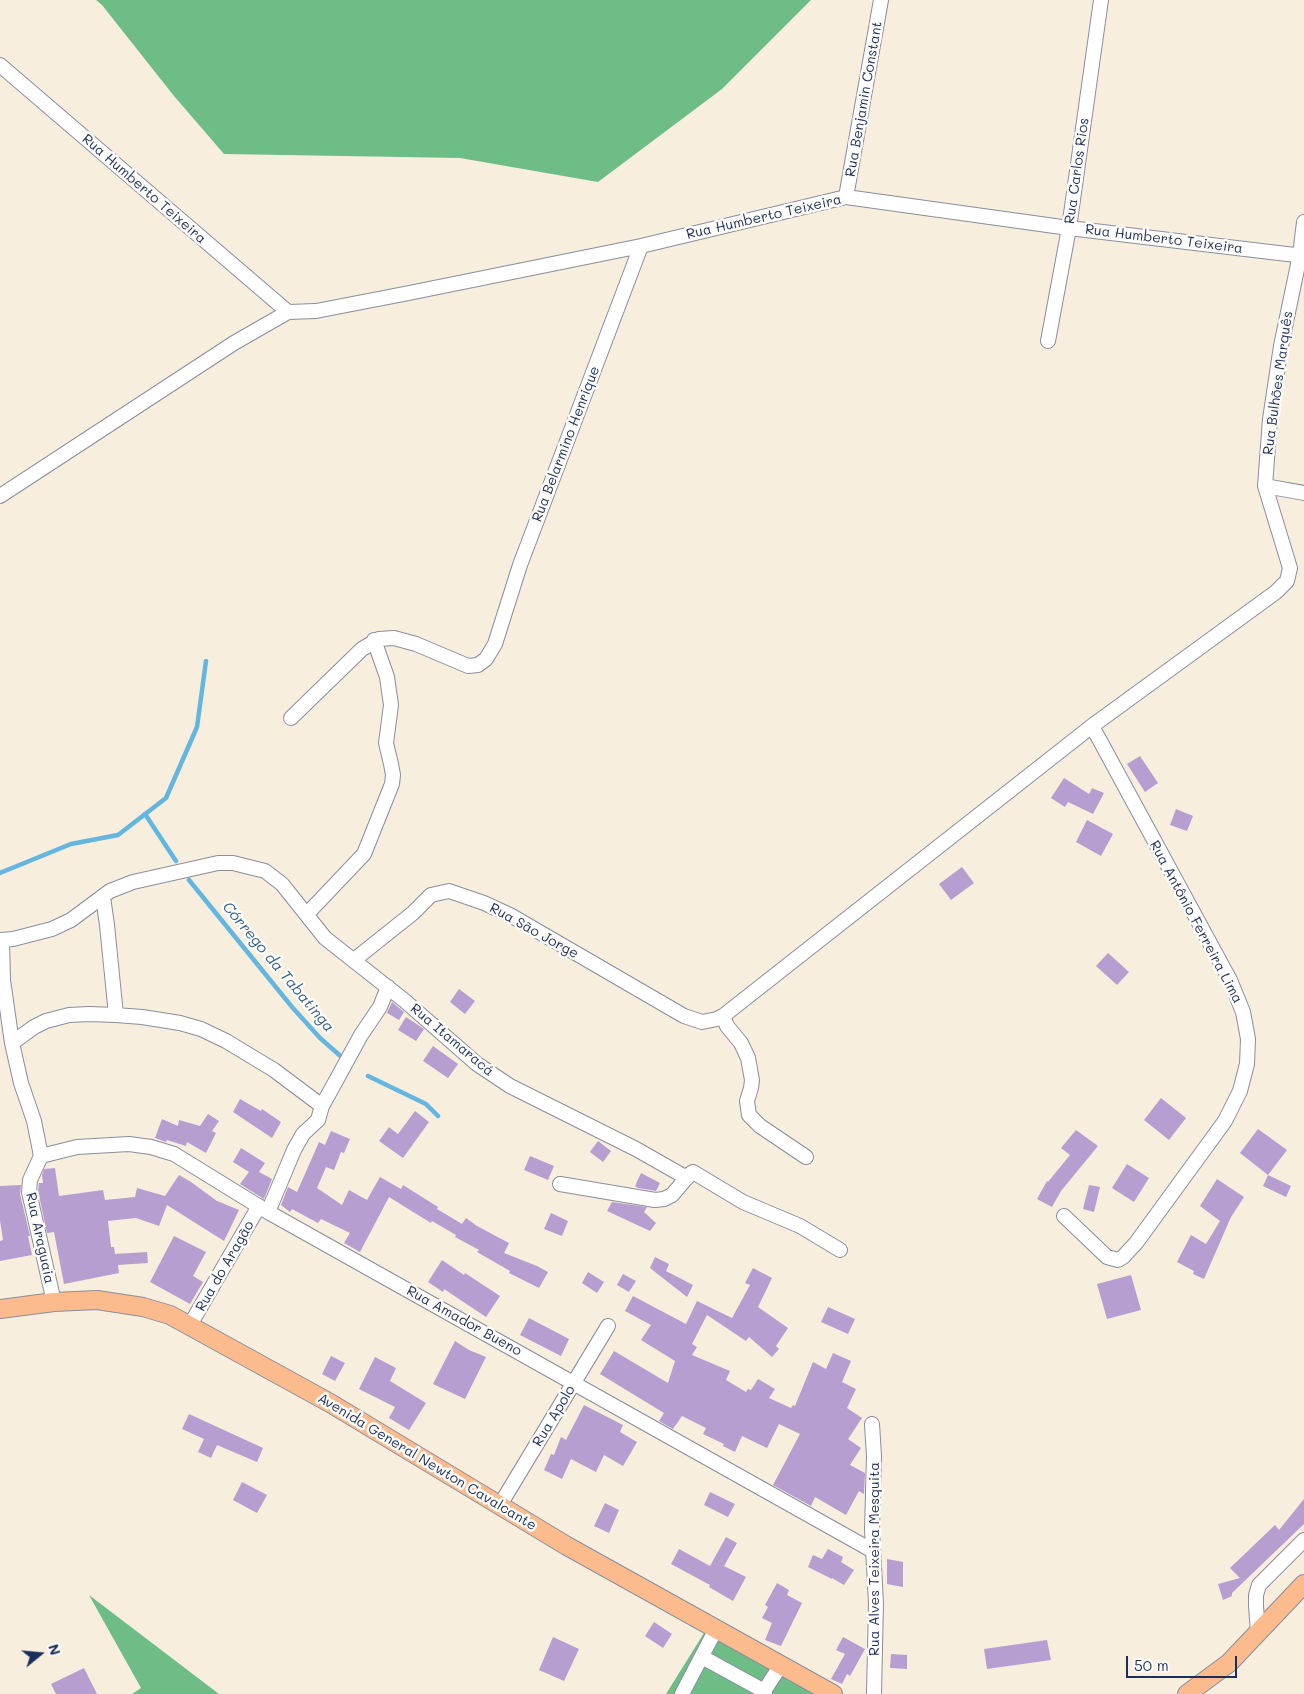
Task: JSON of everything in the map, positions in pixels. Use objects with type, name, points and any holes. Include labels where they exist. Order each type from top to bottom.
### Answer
[{"type":"main road","name":"Avenida General Newton Cavalcante","points":[[0,1309],[54,1302],[98,1300],[143,1307],[170,1315],[330,1403],[566,1546],[833,1694]]},
{"type":"main road","points":[[1187,1694],[1229,1663],[1304,1584]]},
{"type":"street","name":"Rua Benjamin Constant","points":[[846,197],[882,0]]},
{"type":"street","name":"Rua Carlos Rios","points":[[1048,340],[1069,228],[1100,0]]},
{"type":"street","name":"Rua Humberto Teixeira","points":[[0,65],[288,312]]},
{"type":"street","name":"Rua Humberto Teixeira","points":[[0,496],[234,343],[288,312],[316,311],[409,294],[641,246],[846,197],[1069,228],[1302,255]]},
{"type":"street","name":"Rua Bulhões Marquês","points":[[1265,486],[1270,420],[1281,346],[1302,255],[1304,222]]},
{"type":"street","name":"Rua Belarmino Henrique","points":[[374,640],[384,637],[394,638],[416,644],[457,662],[474,666],[486,659],[495,644],[520,565],[641,246]]},
{"type":"street","points":[[806,1157],[760,1126],[749,1114],[747,1101],[752,1088],[752,1080],[748,1058],[741,1042],[727,1026],[723,1016],[1092,726],[1276,592],[1287,581],[1290,568],[1265,486],[1304,493]]},
{"type":"street","points":[[291,718],[362,648],[374,640],[387,677],[391,705],[386,743],[392,764],[392,784],[364,854],[307,914]]},
{"type":"street","name":"Rua Antônio Ferreira Lima","points":[[1064,1216],[1107,1256],[1118,1260],[1123,1257],[1136,1243],[1225,1121],[1240,1091],[1247,1064],[1248,1039],[1243,1012],[1230,980],[1092,726]]},
{"type":"street","name":"Rua Itamaracá","points":[[1,940],[13,939],[52,929],[71,920],[118,887],[133,882],[218,863],[247,865],[265,871],[282,884],[325,938],[388,987],[477,1064],[510,1086],[688,1176],[696,1172],[743,1202],[800,1226],[840,1250]]},
{"type":"street","name":"Rua São Jorge","points":[[354,960],[413,913],[431,895],[449,891],[484,903],[510,915],[684,1016],[702,1022],[712,1021],[723,1016]]},
{"type":"street","points":[[103,896],[116,1015]]},
{"type":"street","points":[[1,940],[3,980],[12,1043],[21,1083],[34,1121],[41,1156]]},
{"type":"street","points":[[264,1209],[294,1150],[304,1134],[318,1120],[322,1106],[361,1035],[380,1007],[388,987]]},
{"type":"street","points":[[12,1043],[34,1027],[57,1017],[89,1014],[116,1015],[180,1023],[226,1041],[274,1070],[322,1106]]},
{"type":"street","name":"Rua Amador Bueno","points":[[41,1156],[77,1147],[129,1144],[151,1147],[174,1154],[264,1209],[873,1551]]},
{"type":"street","name":"Rua Araguaia","points":[[41,1156],[30,1180],[29,1192],[54,1302]]},
{"type":"street","points":[[560,1184],[655,1200],[664,1199],[672,1195],[688,1176]]},
{"type":"street","name":"Rua do Aragão","points":[[190,1325],[264,1209]]},
{"type":"street","name":"Rua Apolo","points":[[500,1505],[608,1326]]},
{"type":"street","name":"Rua Alves Teixeira Mesquita","points":[[872,1424],[874,1456],[873,1551],[876,1597],[874,1694]]},
{"type":"street","points":[[1258,1633],[1256,1606],[1259,1585],[1304,1540]]},
{"type":"street","points":[[682,1694],[716,1629]]},
{"type":"street","points":[[702,1657],[765,1693],[781,1666]]},
{"type":"green space","points":[[96,0],[811,0],[722,89],[598,182],[460,158],[224,154]]},
{"type":"green space","points":[[89,1595],[219,1694],[132,1694],[141,1688]]},
{"type":"green space","points":[[704,1633],[815,1694],[666,1694]]},
{"type":"building","points":[[1140,756],[1158,783],[1145,792],[1127,764]]},
{"type":"building","points":[[1064,778],[1089,794],[1092,788],[1104,793],[1093,814],[1068,802],[1065,807],[1051,798]]},
{"type":"building","points":[[1176,809],[1193,816],[1187,831],[1170,825]]},
{"type":"building","points":[[1087,820],[1113,834],[1101,856],[1076,842]]},
{"type":"building","points":[[962,867],[974,883],[951,900],[939,884]]},
{"type":"building","points":[[1108,953],[1129,972],[1117,985],[1096,966]]},
{"type":"building","points":[[459,989],[475,1001],[465,1014],[450,1002]]},
{"type":"building","points":[[392,1002],[404,1012],[399,1020],[387,1013]]},
{"type":"building","points":[[406,1017],[424,1029],[416,1041],[398,1030]]},
{"type":"building","points":[[433,1046],[458,1064],[448,1078],[423,1061]]},
{"type":"building","points":[[1161,1098],[1186,1118],[1169,1140],[1144,1120]]},
{"type":"building","points":[[240,1099],[261,1111],[262,1109],[281,1122],[272,1138],[233,1112]]},
{"type":"building","points":[[415,1111],[429,1122],[403,1158],[379,1141],[389,1127],[398,1134]]},
{"type":"building","points":[[208,1114],[219,1121],[212,1131],[216,1133],[206,1153],[187,1142],[186,1146],[155,1138],[162,1119],[178,1126],[179,1120],[200,1126]]},
{"type":"building","points":[[1258,1129],[1287,1150],[1268,1175],[1240,1153]]},
{"type":"building","points":[[1076,1130],[1098,1146],[1061,1191],[1052,1207],[1037,1199],[1047,1181],[1070,1155],[1061,1148]]},
{"type":"building","points":[[331,1131],[350,1139],[344,1153],[341,1152],[334,1170],[326,1167],[317,1188],[342,1205],[349,1190],[367,1200],[380,1177],[401,1189],[403,1185],[462,1224],[466,1218],[509,1243],[504,1253],[548,1272],[539,1288],[509,1273],[510,1271],[477,1252],[479,1250],[455,1237],[456,1235],[432,1221],[431,1223],[389,1197],[360,1252],[344,1243],[350,1233],[321,1219],[318,1223],[292,1209],[290,1212],[281,1205],[288,1187],[297,1192],[319,1142],[325,1145]]},
{"type":"building","points":[[598,1141],[611,1151],[603,1162],[590,1152]]},
{"type":"building","points":[[241,1148],[265,1163],[259,1172],[272,1179],[264,1199],[240,1184],[249,1172],[233,1162]]},
{"type":"building","points":[[530,1156],[554,1166],[548,1180],[524,1170]]},
{"type":"building","points":[[1127,1164],[1149,1178],[1134,1202],[1112,1188]]},
{"type":"building","points":[[55,1168],[59,1196],[103,1190],[105,1200],[135,1197],[137,1188],[165,1196],[179,1175],[217,1201],[239,1210],[224,1241],[167,1205],[159,1226],[136,1218],[108,1221],[111,1247],[114,1247],[115,1254],[147,1252],[148,1263],[118,1265],[119,1273],[64,1284],[54,1232],[47,1233],[38,1191],[39,1183],[43,1183],[42,1175],[44,1169]]},
{"type":"building","points":[[641,1173],[660,1183],[656,1191],[635,1186]]},
{"type":"building","points":[[1268,1175],[1291,1186],[1286,1197],[1263,1186]]},
{"type":"building","points":[[1217,1179],[1244,1197],[1231,1217],[1204,1279],[1193,1274],[1194,1271],[1177,1262],[1191,1235],[1206,1244],[1220,1221],[1200,1206]]},
{"type":"building","points":[[21,1185],[20,1194],[30,1236],[28,1236],[32,1255],[0,1261],[0,1241],[3,1240],[0,1220],[0,1186]]},
{"type":"building","points":[[1089,1185],[1100,1187],[1094,1212],[1083,1209]]},
{"type":"building","points":[[612,1202],[647,1207],[644,1212],[656,1223],[650,1231],[607,1211]]},
{"type":"building","points":[[551,1213],[568,1221],[562,1236],[544,1229]]},
{"type":"building","points":[[174,1236],[206,1252],[193,1276],[203,1282],[190,1304],[150,1282]]},
{"type":"building","points":[[655,1257],[669,1264],[666,1271],[693,1285],[687,1297],[650,1268]]},
{"type":"building","points":[[442,1260],[500,1296],[486,1317],[444,1289],[443,1292],[428,1282]]},
{"type":"building","points":[[753,1268],[772,1278],[758,1307],[788,1328],[776,1346],[779,1349],[772,1357],[749,1337],[746,1341],[707,1315],[692,1344],[697,1347],[692,1355],[730,1371],[726,1380],[746,1392],[748,1389],[751,1390],[758,1379],[775,1389],[769,1398],[791,1408],[793,1405],[795,1406],[813,1362],[826,1369],[833,1353],[851,1361],[842,1382],[856,1389],[847,1408],[862,1418],[848,1439],[861,1448],[850,1465],[865,1473],[864,1494],[859,1491],[846,1515],[815,1497],[811,1506],[773,1485],[800,1434],[779,1424],[767,1448],[742,1436],[735,1452],[723,1446],[724,1444],[703,1434],[706,1428],[682,1416],[673,1429],[659,1421],[664,1413],[600,1374],[614,1351],[668,1383],[675,1361],[641,1340],[651,1325],[625,1311],[633,1296],[686,1324],[697,1301],[732,1318],[750,1285],[745,1283]]},
{"type":"building","points":[[588,1272],[604,1282],[597,1293],[582,1283]]},
{"type":"building","points":[[623,1274],[636,1281],[629,1292],[617,1285]]},
{"type":"building","points":[[1131,1275],[1141,1310],[1107,1319],[1097,1284]]},
{"type":"building","points":[[828,1307],[855,1319],[848,1334],[821,1322]]},
{"type":"building","points":[[529,1318],[569,1339],[561,1356],[520,1335]]},
{"type":"building","points":[[455,1341],[469,1350],[486,1357],[465,1399],[433,1384]]},
{"type":"building","points":[[331,1356],[345,1363],[335,1381],[322,1374]]},
{"type":"building","points":[[375,1357],[396,1368],[390,1381],[426,1403],[409,1430],[389,1418],[395,1407],[359,1389]]},
{"type":"building","points":[[584,1405],[623,1425],[620,1432],[637,1442],[623,1466],[604,1455],[596,1472],[571,1459],[562,1479],[544,1470],[551,1454],[554,1455],[561,1437],[566,1440]]},
{"type":"building","points":[[189,1414],[263,1448],[257,1462],[217,1445],[211,1458],[198,1452],[204,1439],[182,1429]]},
{"type":"building","points":[[242,1482],[267,1495],[257,1513],[233,1500]]},
{"type":"building","points":[[710,1492],[735,1504],[728,1517],[704,1505]]},
{"type":"building","points":[[1304,1499],[1304,1524],[1232,1593],[1232,1596],[1223,1600],[1218,1584],[1240,1578],[1230,1568],[1275,1525],[1279,1530]]},
{"type":"building","points":[[605,1503],[619,1510],[609,1533],[594,1526]]},
{"type":"building","points":[[726,1537],[737,1543],[724,1566],[746,1577],[733,1601],[709,1587],[710,1585],[671,1564],[679,1549],[710,1566]]},
{"type":"building","points":[[828,1549],[843,1557],[841,1562],[854,1570],[844,1585],[808,1567],[813,1555],[822,1559]]},
{"type":"building","points":[[887,1559],[903,1562],[903,1587],[887,1584]]},
{"type":"building","points":[[777,1583],[789,1590],[787,1595],[802,1603],[781,1646],[765,1640],[772,1623],[762,1618],[768,1607],[765,1605]]},
{"type":"building","points":[[654,1622],[672,1634],[663,1648],[645,1636]]},
{"type":"building","points":[[553,1637],[579,1649],[564,1681],[539,1670]]},
{"type":"building","points":[[843,1637],[865,1649],[850,1676],[847,1674],[842,1684],[831,1679],[845,1654],[836,1650]]},
{"type":"building","points":[[1047,1640],[1051,1660],[987,1669],[984,1649]]},
{"type":"building","points":[[891,1654],[907,1655],[907,1669],[890,1668]]},
{"type":"building","points":[[84,1668],[97,1694],[56,1694],[51,1684]]},
{"type":"waterway","name":"Córrego da Tabatinga","points":[[0,873],[71,844],[118,835],[166,798],[197,727],[206,661]]},
{"type":"waterway","name":"Córrego da Tabatinga","points":[[145,814],[176,861]]},
{"type":"waterway","name":"Córrego da Tabatinga","points":[[189,880],[292,1007],[320,1038],[345,1060]]},
{"type":"waterway","name":"Córrego da Tabatinga","points":[[368,1076],[426,1104],[438,1116]]}]
